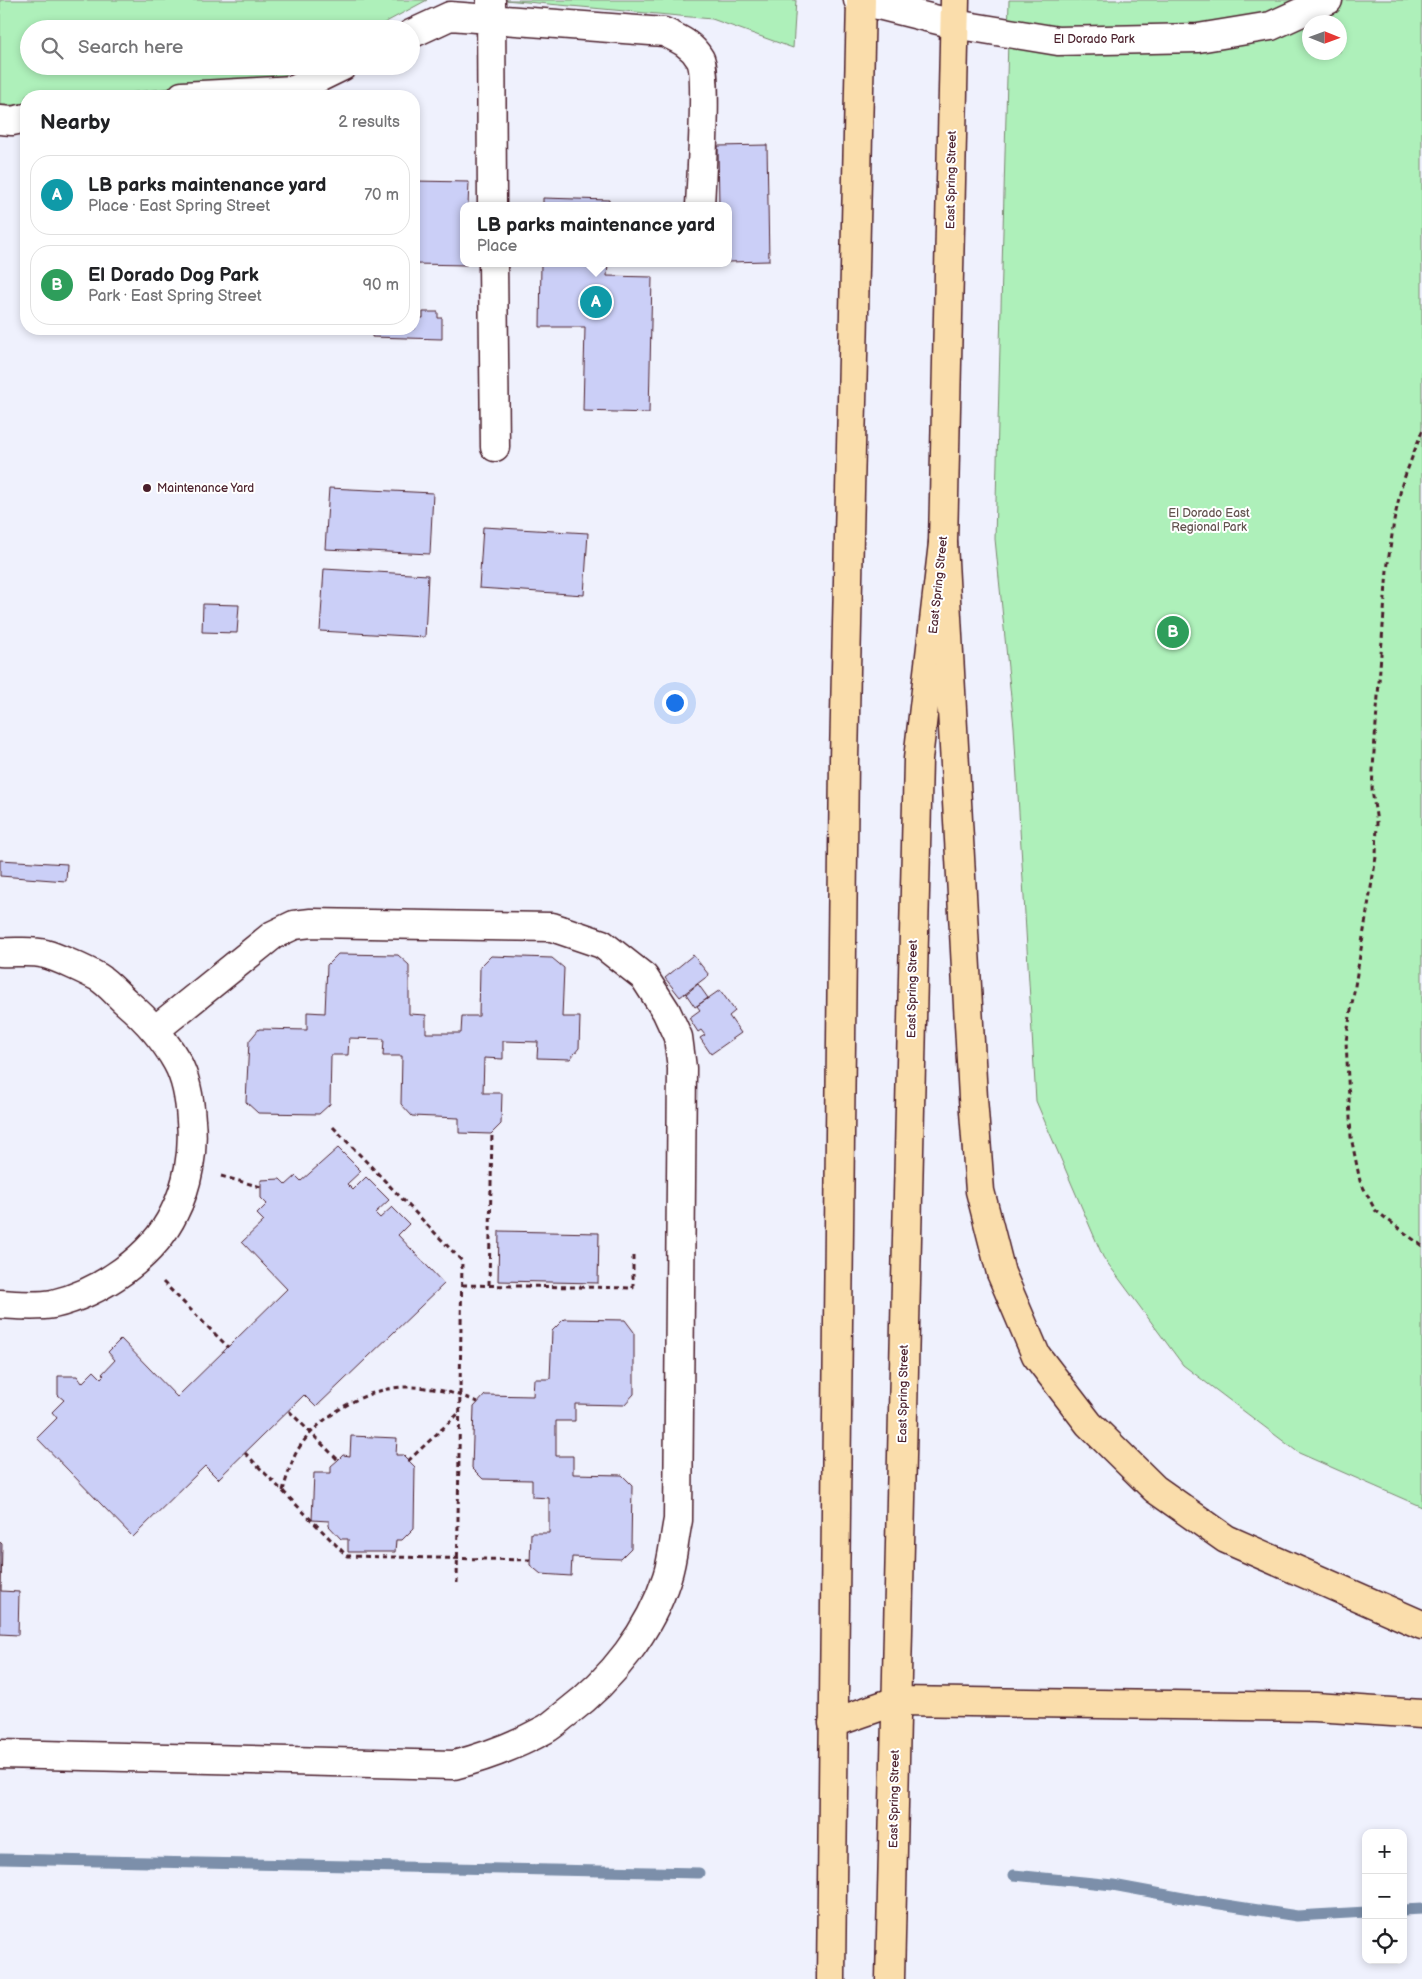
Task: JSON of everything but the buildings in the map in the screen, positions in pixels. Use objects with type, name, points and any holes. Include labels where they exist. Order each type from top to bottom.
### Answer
[{"type":"main road","points":[[831,1979],[844,749],[860,0]]},
{"type":"main road","name":"East Spring Street","points":[[890,1979],[918,759],[944,543],[955,12]]},
{"type":"main road","points":[[944,543],[972,1078],[980,1191],[1001,1273],[1036,1355],[1089,1424],[1155,1489],[1226,1540],[1422,1625]]},
{"type":"main road","points":[[833,1723],[896,1701],[1314,1707],[1422,1714]]},
{"type":"lane","name":"El Dorado Park","points":[[860,0],[955,12],[1058,41],[1198,38],[1270,26],[1328,0]]},
{"type":"lane","points":[[491,10],[492,202]]},
{"type":"lane","points":[[420,30],[450,16],[491,10],[664,32],[687,43],[702,61],[704,91],[700,202]]},
{"type":"lane","points":[[294,90],[325,75]]},
{"type":"lane","points":[[0,120],[20,119]]},
{"type":"lane","points":[[493,267],[495,447]]},
{"type":"lane","points":[[0,1754],[454,1765],[473,1760],[505,1748],[547,1728],[590,1695],[627,1652],[651,1616],[668,1576],[678,1520],[682,1068],[678,1037],[666,1011],[644,977],[602,944],[552,927],[312,923],[294,925],[273,935],[155,1030]]},
{"type":"lane","points":[[0,952],[45,954],[98,977],[155,1030],[178,1064],[190,1099],[193,1136],[189,1168],[174,1214],[156,1240],[139,1258],[114,1278],[75,1297],[51,1304],[20,1306],[0,1304]]},
{"type":"path","points":[[1422,431],[1402,484],[1394,521],[1388,570],[1374,752],[1372,790],[1377,822],[1376,858],[1346,1041],[1351,1137],[1360,1181],[1375,1210],[1422,1246]]},
{"type":"path","points":[[332,1128],[462,1261],[457,1582]]},
{"type":"path","points":[[489,1285],[492,1133]]},
{"type":"path","points":[[189,1168],[261,1187]]},
{"type":"path","points":[[462,1286],[633,1288],[633,1253]]},
{"type":"path","points":[[139,1258],[228,1347]]},
{"type":"path","points":[[282,1491],[296,1454],[311,1432],[346,1405],[375,1393],[406,1386],[460,1395],[478,1402]]},
{"type":"path","points":[[289,1411],[338,1460]]},
{"type":"path","points":[[408,1461],[460,1412]]},
{"type":"path","points":[[245,1453],[347,1556],[530,1560]]},
{"type":"green space","points":[[0,0],[427,0],[390,20],[20,20],[20,75],[285,75],[154,90],[20,90],[20,105],[0,105]]},
{"type":"green space","points":[[505,0],[796,0],[793,48],[712,19]]},
{"type":"green space","name":"El Dorado East Regional Park","points":[[1009,0],[1422,0],[1422,1507],[1299,1453],[1183,1365],[1103,1257],[1036,1101],[1014,727],[995,539]]},
{"type":"waterway","points":[[0,1859],[699,1873]]},
{"type":"waterway","points":[[1014,1875],[1113,1885],[1297,1916],[1362,1912]]},
{"type":"waterway","points":[[1407,1910],[1422,1909]]},
{"type":"place","name":"LB parks maintenance yard","points":[[596,302]]},
{"type":"place","name":"Maintenance Yard","points":[[147,488]]},
{"type":"place","name":"El Dorado Dog Park","points":[[1173,632]]}]
